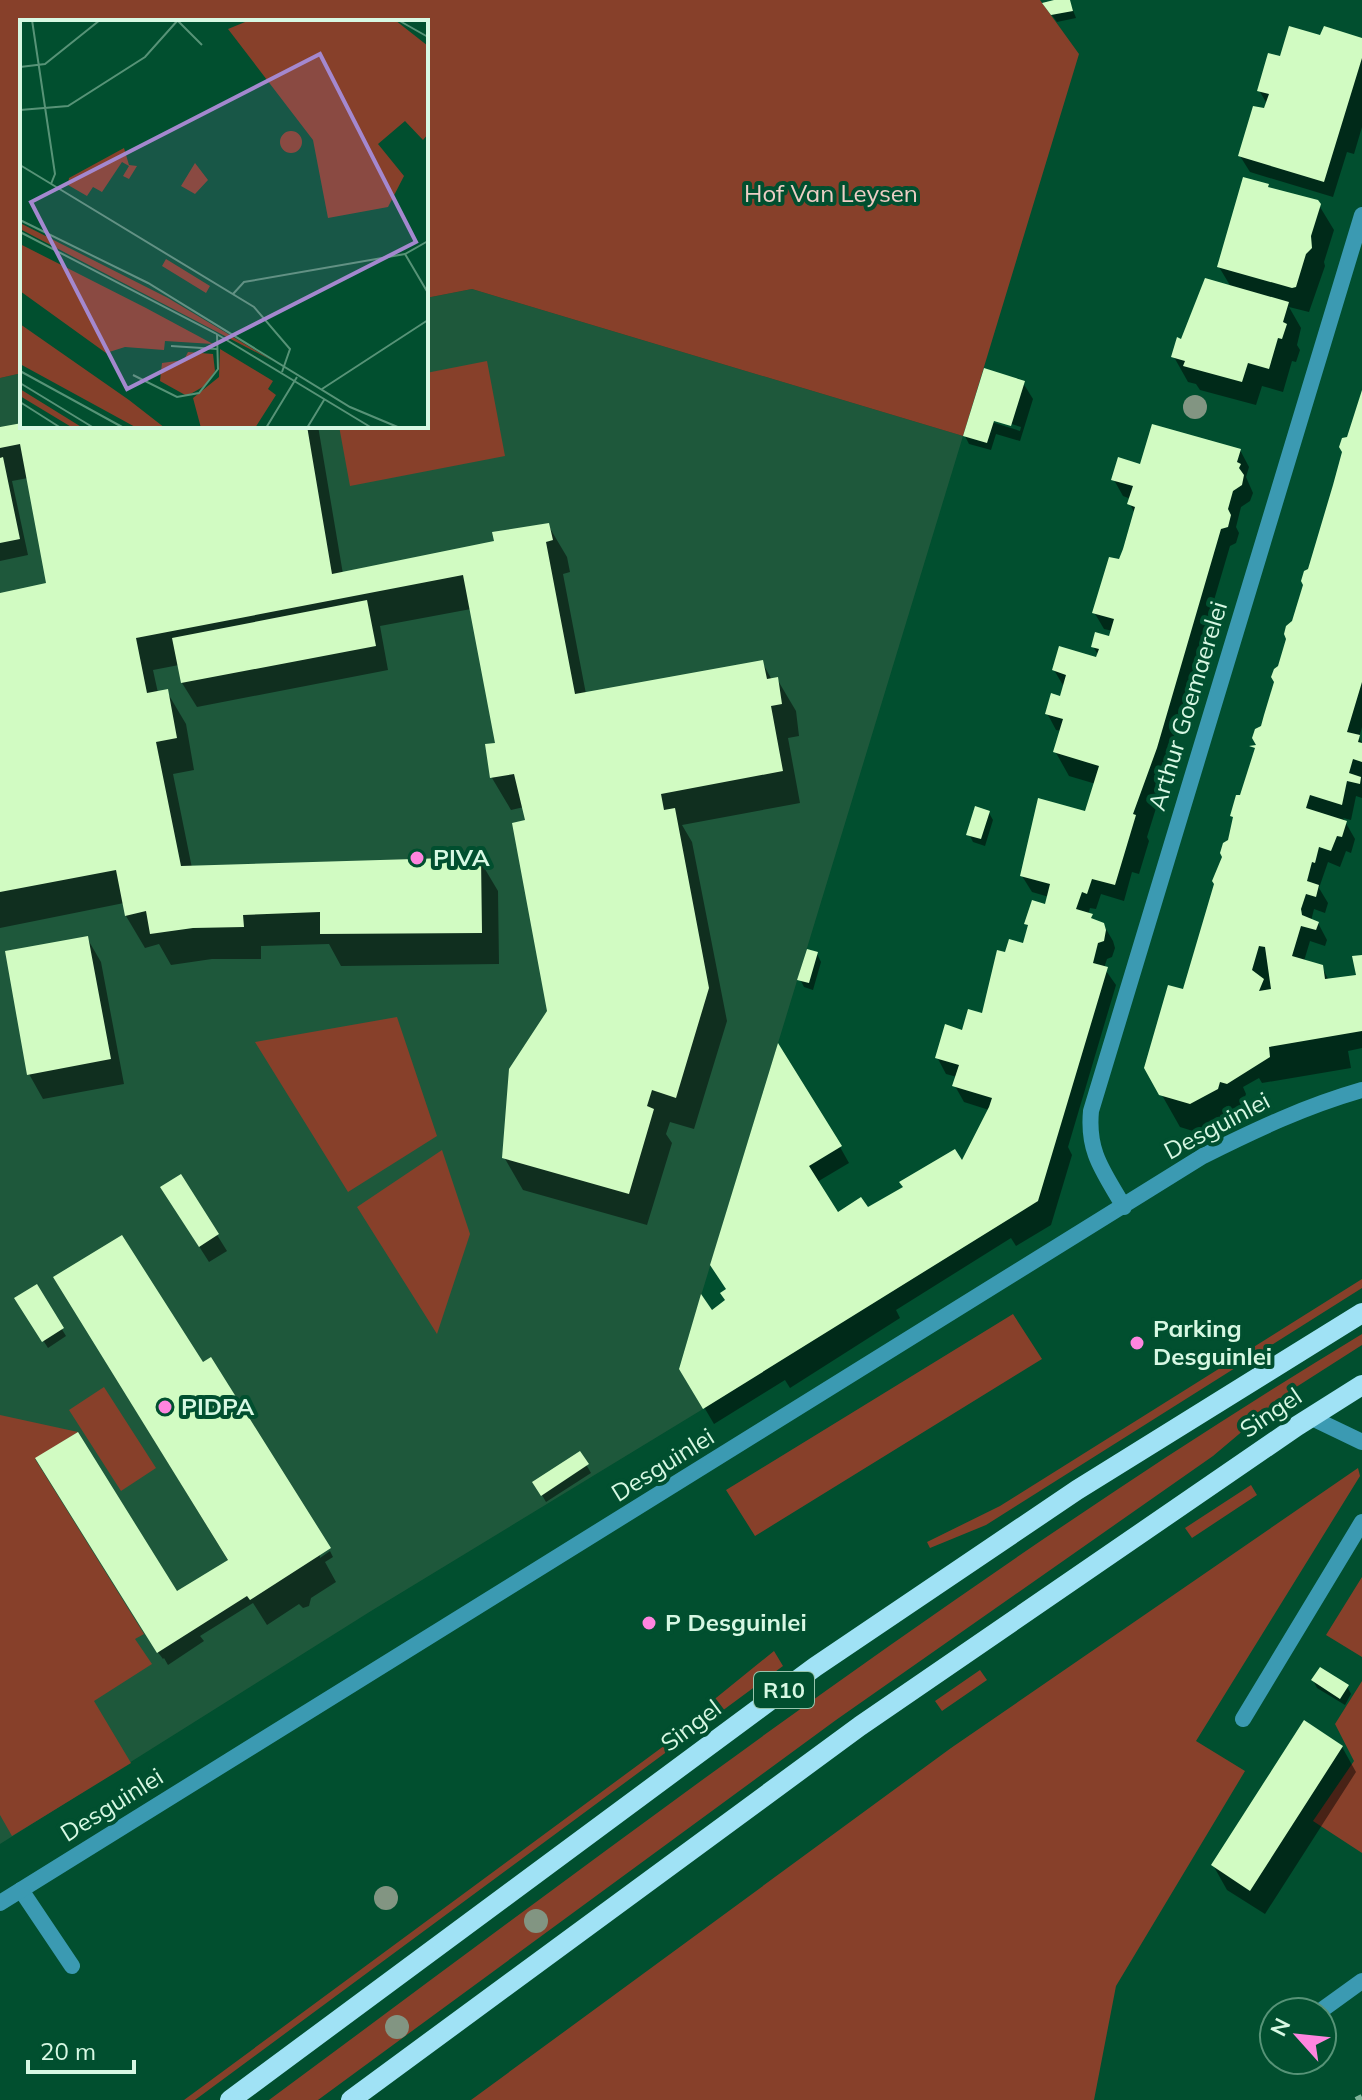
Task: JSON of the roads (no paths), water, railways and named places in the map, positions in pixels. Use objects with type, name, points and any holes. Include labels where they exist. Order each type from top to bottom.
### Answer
[{"type":"main road","name":"Singel","points":[[230,2100],[815,1667],[1077,1490],[1362,1313]]},
{"type":"main road","name":"Singel","points":[[351,2100],[860,1726],[1310,1417],[1362,1385]]},
{"type":"street","name":"Arthur Goemaerelei","points":[[1124,1207],[1094,1152],[1089,1137],[1091,1111],[1362,215]]},
{"type":"street","name":"Desguinlei","points":[[0,1903],[1203,1156],[1320,1102],[1362,1090]]},
{"type":"street","points":[[1310,1417],[1362,1442]]},
{"type":"street","points":[[1243,1719],[1362,1522]]},
{"type":"street","points":[[21,1890],[72,1966]]},
{"type":"street","points":[[1338,1998],[1362,1981]]},
{"type":"railway","points":[[1356,2100],[1362,2097]]},
{"type":"place","name":"PIVA","points":[[417,858]]},
{"type":"place","name":"Parking Desguinlei","points":[[1137,1343]]},
{"type":"place","name":"PIDPA","points":[[165,1407]]},
{"type":"place","name":"P Desguinlei","points":[[649,1623]]},
{"type":"park label","name":"Hof Van Leysen","points":[[831,194]]}]
